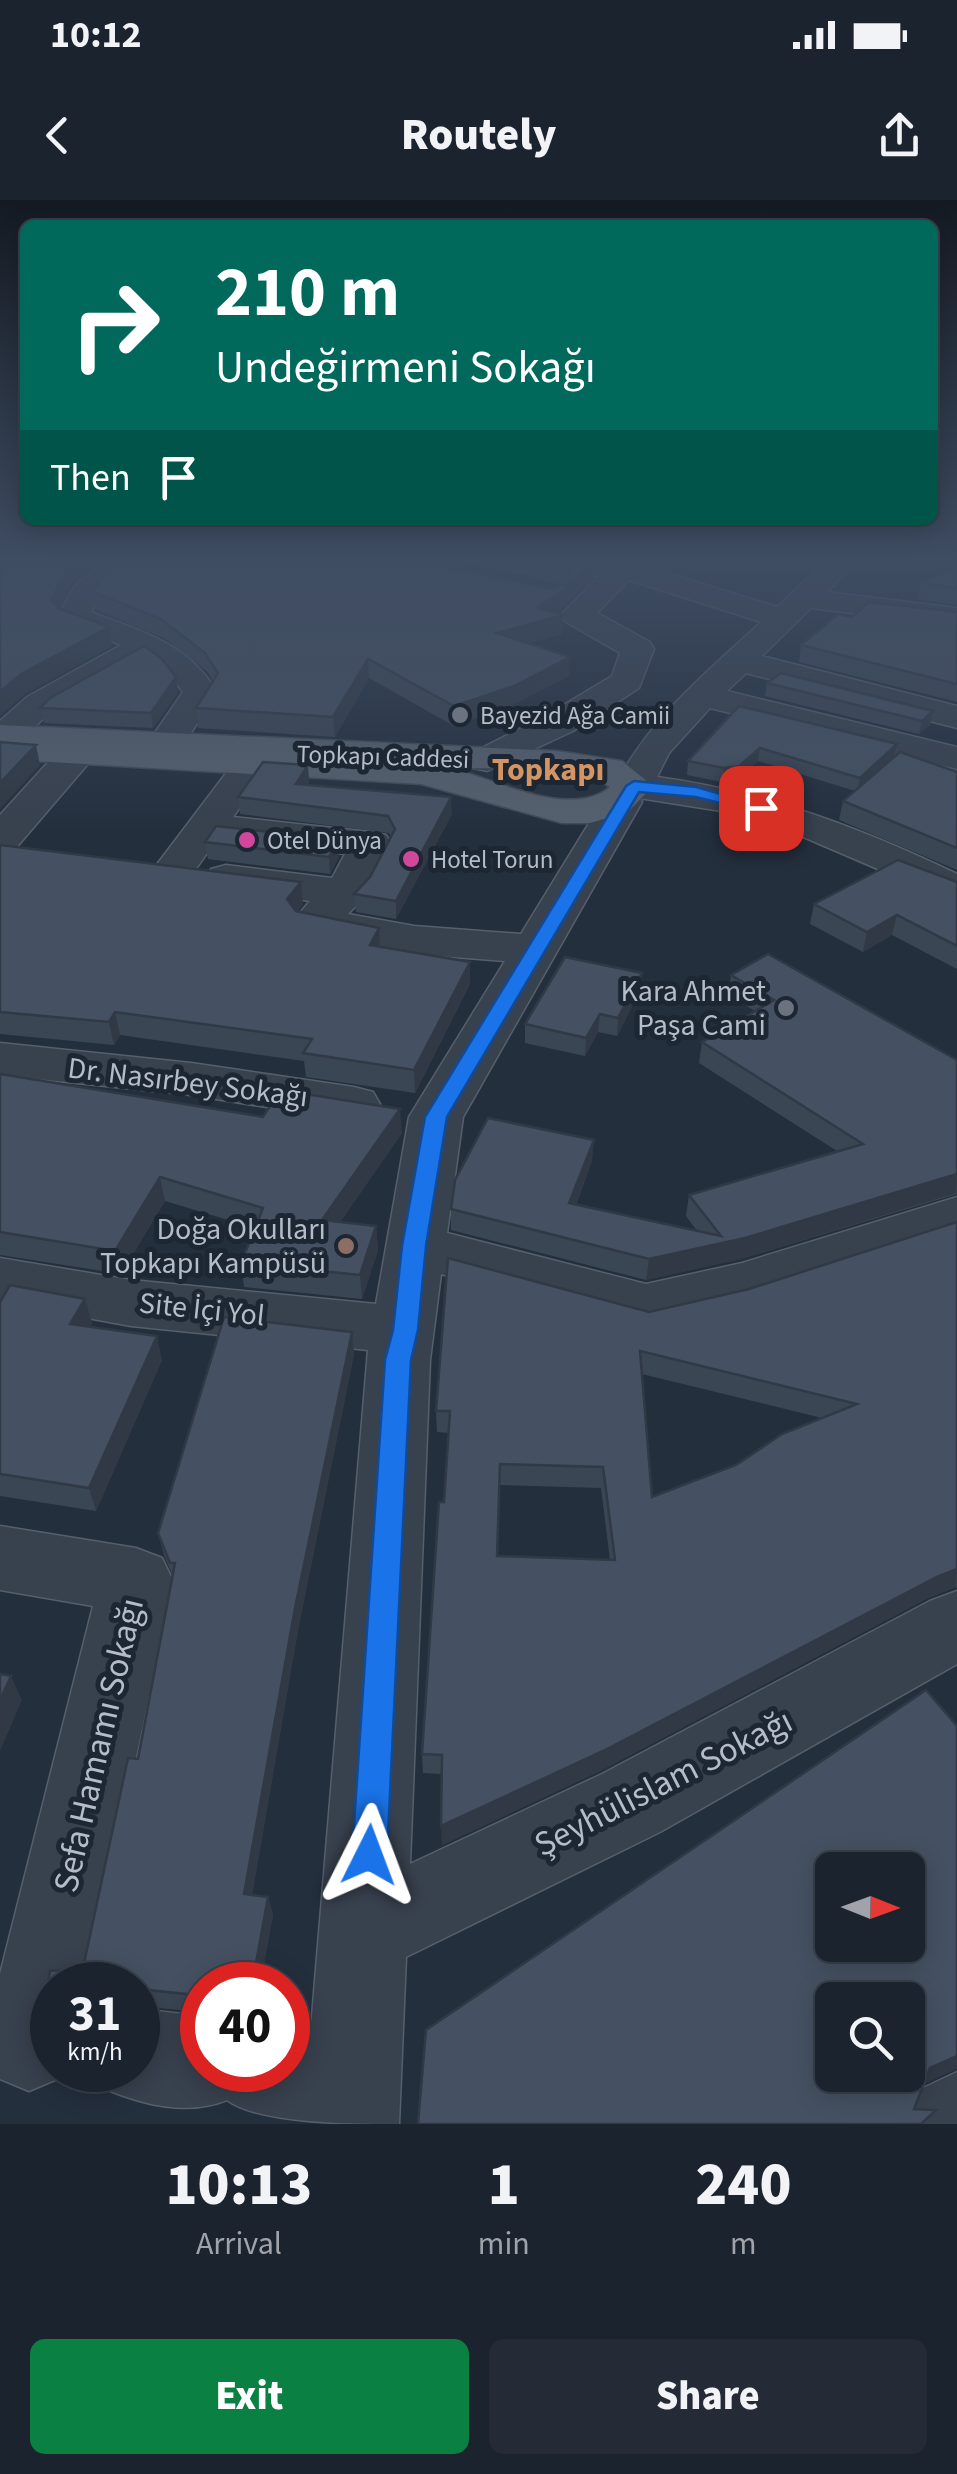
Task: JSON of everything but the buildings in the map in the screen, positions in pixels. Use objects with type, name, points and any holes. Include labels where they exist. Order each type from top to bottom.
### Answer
[{"type":"main road","name":"Topkapı Caddesi","points":[[1,740],[252,764],[492,777]]},
{"type":"main road","name":"Topkapı Caddesi","points":[[81,748],[164,746],[492,777]]},
{"type":"main road","points":[[492,777],[550,810],[577,812],[628,794]]},
{"type":"street","points":[[1,740],[39,704],[134,652]]},
{"type":"street","points":[[159,652],[194,676],[200,692],[164,746]]},
{"type":"street","name":"Topkapı Caddesi","points":[[492,777],[560,723],[627,681],[637,652]]},
{"type":"street","points":[[310,2087],[352,2102],[398,1360],[406,1330],[414,1246],[436,1117],[576,885],[650,751],[749,652]]},
{"type":"street","points":[[740,661],[957,716]]},
{"type":"street","points":[[704,696],[957,758]]},
{"type":"street","points":[[13,848],[81,748]]},
{"type":"street","points":[[252,764],[204,826],[154,869],[346,893]]},
{"type":"street","points":[[628,794],[696,792],[793,816],[866,845],[957,890]]},
{"type":"street","points":[[204,826],[371,844],[346,893],[315,921],[414,940],[534,949]]},
{"type":"street","name":"Dr. Nasırbey Sokağı","points":[[0,1059],[191,1079],[436,1117]]},
{"type":"street","points":[[414,1246],[646,1307],[744,1285],[957,1218]]},
{"type":"street","name":"Site İçi Yol","points":[[0,1280],[131,1302],[406,1330]]},
{"type":"street","name":"Sefa Hamamı Sokağı","points":[[0,1558],[136,1580],[27,2041]]},
{"type":"street","name":"Şeyhülislam Sokağı","points":[[365,1931],[631,1802],[952,1637]]},
{"type":"place","name":"Bayezid Ağa Camii","points":[[460,715]]},
{"type":"place","name":"Otel Dünya","points":[[247,840]]},
{"type":"place","name":"Hotel Torun","points":[[411,859]]},
{"type":"place","name":"Kara Ahmet Paşa Cami","points":[[786,1008]]},
{"type":"place","name":"Doğa Okulları Topkapı Kampüsü","points":[[346,1246]]},
{"type":"district","name":"Topkapı","points":[[548,769]]},
{"type":"route","points":[[369,1855],[398,1360],[406,1330],[414,1246],[436,1117],[634,786],[696,792],[761,808]]}]
